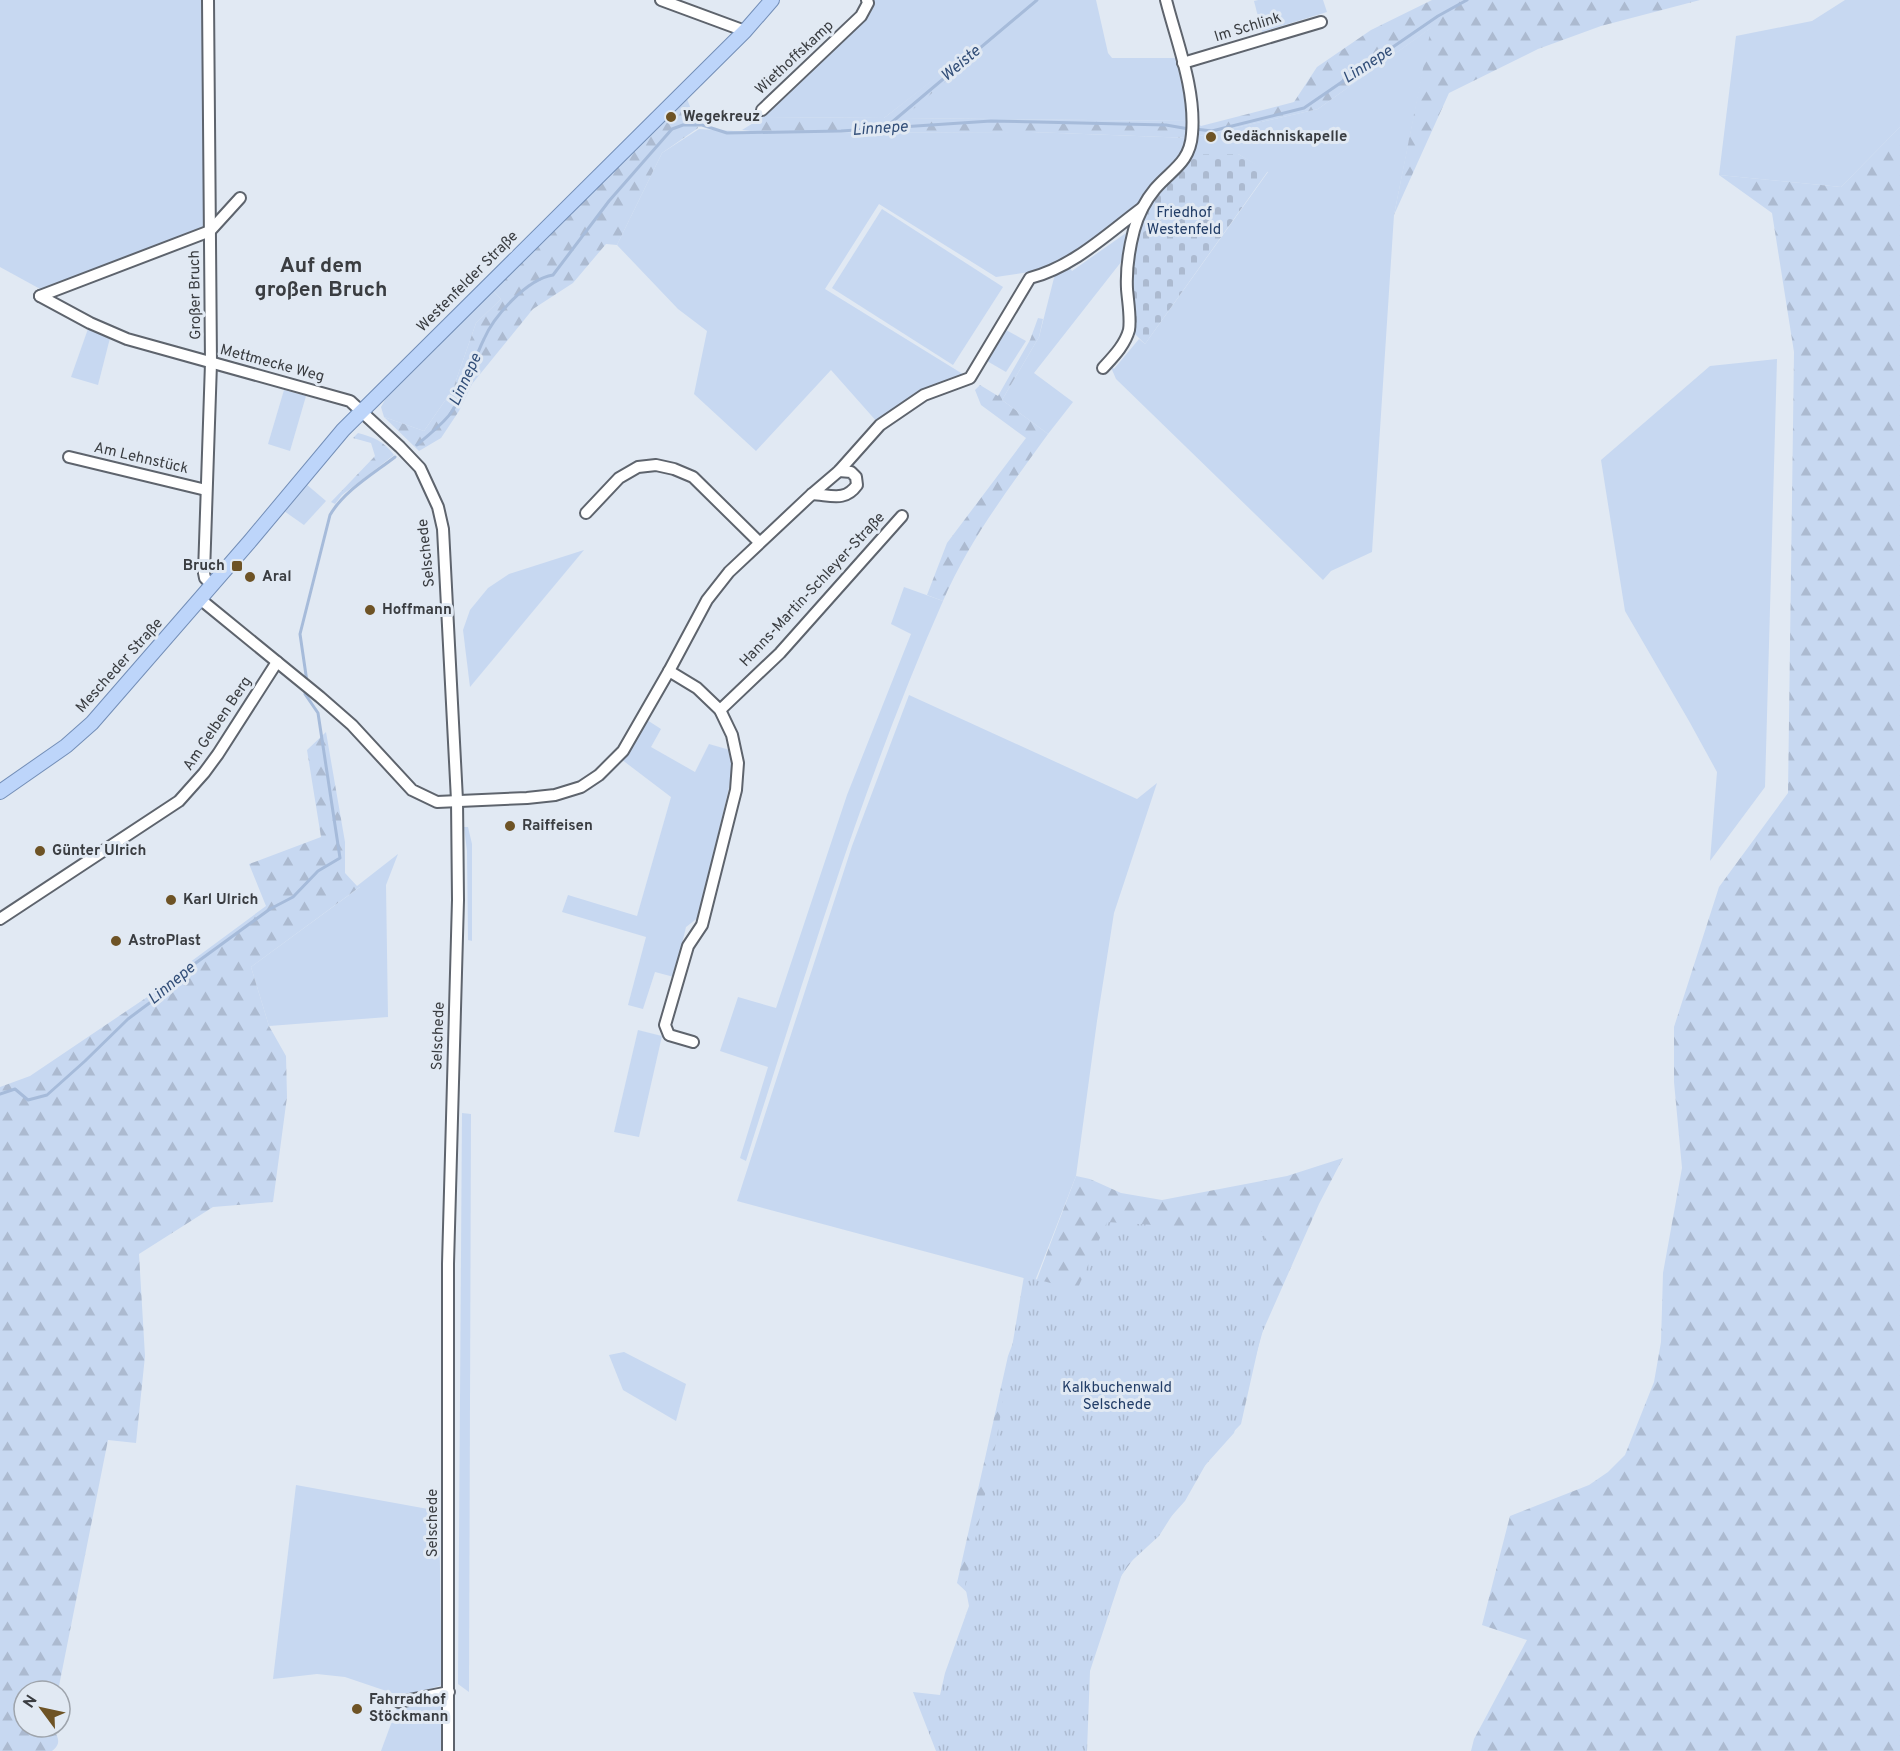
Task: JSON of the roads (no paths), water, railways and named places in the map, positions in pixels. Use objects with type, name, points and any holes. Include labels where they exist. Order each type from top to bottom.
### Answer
[{"type":"main road","name":"Westenfelder Straße","points":[[200,599],[361,411],[745,31],[772,0]]},
{"type":"main road","name":"Mescheder Straße","points":[[0,792],[66,746],[92,723],[200,599]]},
{"type":"street","name":"Großer Bruch","points":[[208,0],[211,413],[204,573],[205,578],[212,585]]},
{"type":"street","points":[[661,0],[745,31]]},
{"type":"street","name":"Wiethoffskamp","points":[[762,110],[861,16],[868,3],[867,0]]},
{"type":"street","points":[[1103,368],[1124,344],[1129,329],[1127,269],[1134,230],[1142,208],[1160,183],[1181,165],[1188,154],[1192,138],[1193,120],[1183,63],[1166,0]]},
{"type":"street","name":"Im Schlink","points":[[1183,63],[1321,22]]},
{"type":"street","points":[[210,231],[240,198]]},
{"type":"street","points":[[200,599],[297,677],[352,725],[412,790],[437,802],[527,798],[555,795],[581,787],[599,775],[622,751],[669,672],[707,600],[729,572],[759,542],[839,471],[880,425],[924,395],[970,378],[1030,278],[1050,273],[1066,264],[1142,208]]},
{"type":"street","name":"Mettmecke Weg","points":[[210,231],[40,296],[118,335],[346,400],[356,405],[361,411]]},
{"type":"street","name":"Selschede","points":[[361,411],[420,468],[438,507],[443,529],[457,800],[458,900],[448,1264],[448,1751]]},
{"type":"street","name":"Am Lehnstück","points":[[69,457],[206,490]]},
{"type":"street","points":[[586,513],[619,478],[638,467],[656,465],[693,477],[759,542]]},
{"type":"street","points":[[812,494],[842,496],[851,493],[857,485],[856,477],[851,472],[839,471]]},
{"type":"street","name":"Hanns-Martin-Schleyer-Straße","points":[[720,710],[780,653],[902,516]]},
{"type":"street","name":"Am Gelben Berg","points":[[0,919],[178,801],[198,781],[218,754],[277,662]]},
{"type":"street","points":[[669,672],[697,688],[720,710],[732,735],[738,763],[736,790],[702,925],[688,946],[665,1025],[669,1035],[693,1042]]},
{"type":"street","points":[[399,1702],[449,1692]]},
{"type":"waterway","name":"Weiste","points":[[885,128],[1037,0]]},
{"type":"waterway","name":"Linnepe","points":[[1195,129],[1212,131],[1304,108],[1438,16],[1467,0]]},
{"type":"waterway","name":"Linnepe","points":[[417,445],[453,410],[484,339],[503,310],[533,283],[553,275],[609,201],[672,129],[683,125],[702,125],[727,133],[841,131],[991,121],[1166,125],[1189,129]]},
{"type":"waterway","name":"Linnepe","points":[[307,682],[300,634],[330,515],[343,498],[395,457]]},
{"type":"waterway","name":"Linnepe","points":[[0,1094],[15,1089],[28,1100],[47,1095],[128,1019],[171,987],[182,973],[270,909],[293,897],[318,871],[340,858],[318,713],[305,694],[306,689]]},
{"type":"place","name":"Wegekreuz","points":[[671,117]]},
{"type":"place","name":"Gedächniskapelle","points":[[1211,137]]},
{"type":"place","name":"Bruch","points":[[237,566]]},
{"type":"place","name":"Aral","points":[[250,577]]},
{"type":"place","name":"Hoffmann","points":[[370,610]]},
{"type":"place","name":"Raiffeisen","points":[[510,826]]},
{"type":"place","name":"Günter Ulrich","points":[[40,851]]},
{"type":"place","name":"Karl Ulrich","points":[[171,900]]},
{"type":"place","name":"AstroPlast","points":[[116,941]]},
{"type":"place","name":"Fahrradhof Stöckmann","points":[[357,1709]]},
{"type":"district","name":"Auf dem großen Bruch","points":[[321,278]]},
{"type":"park label","name":"Friedhof Westenfeld","points":[[1184,222]]},
{"type":"park label","name":"Kalkbuchenwald Selschede","points":[[1117,1396]]}]
